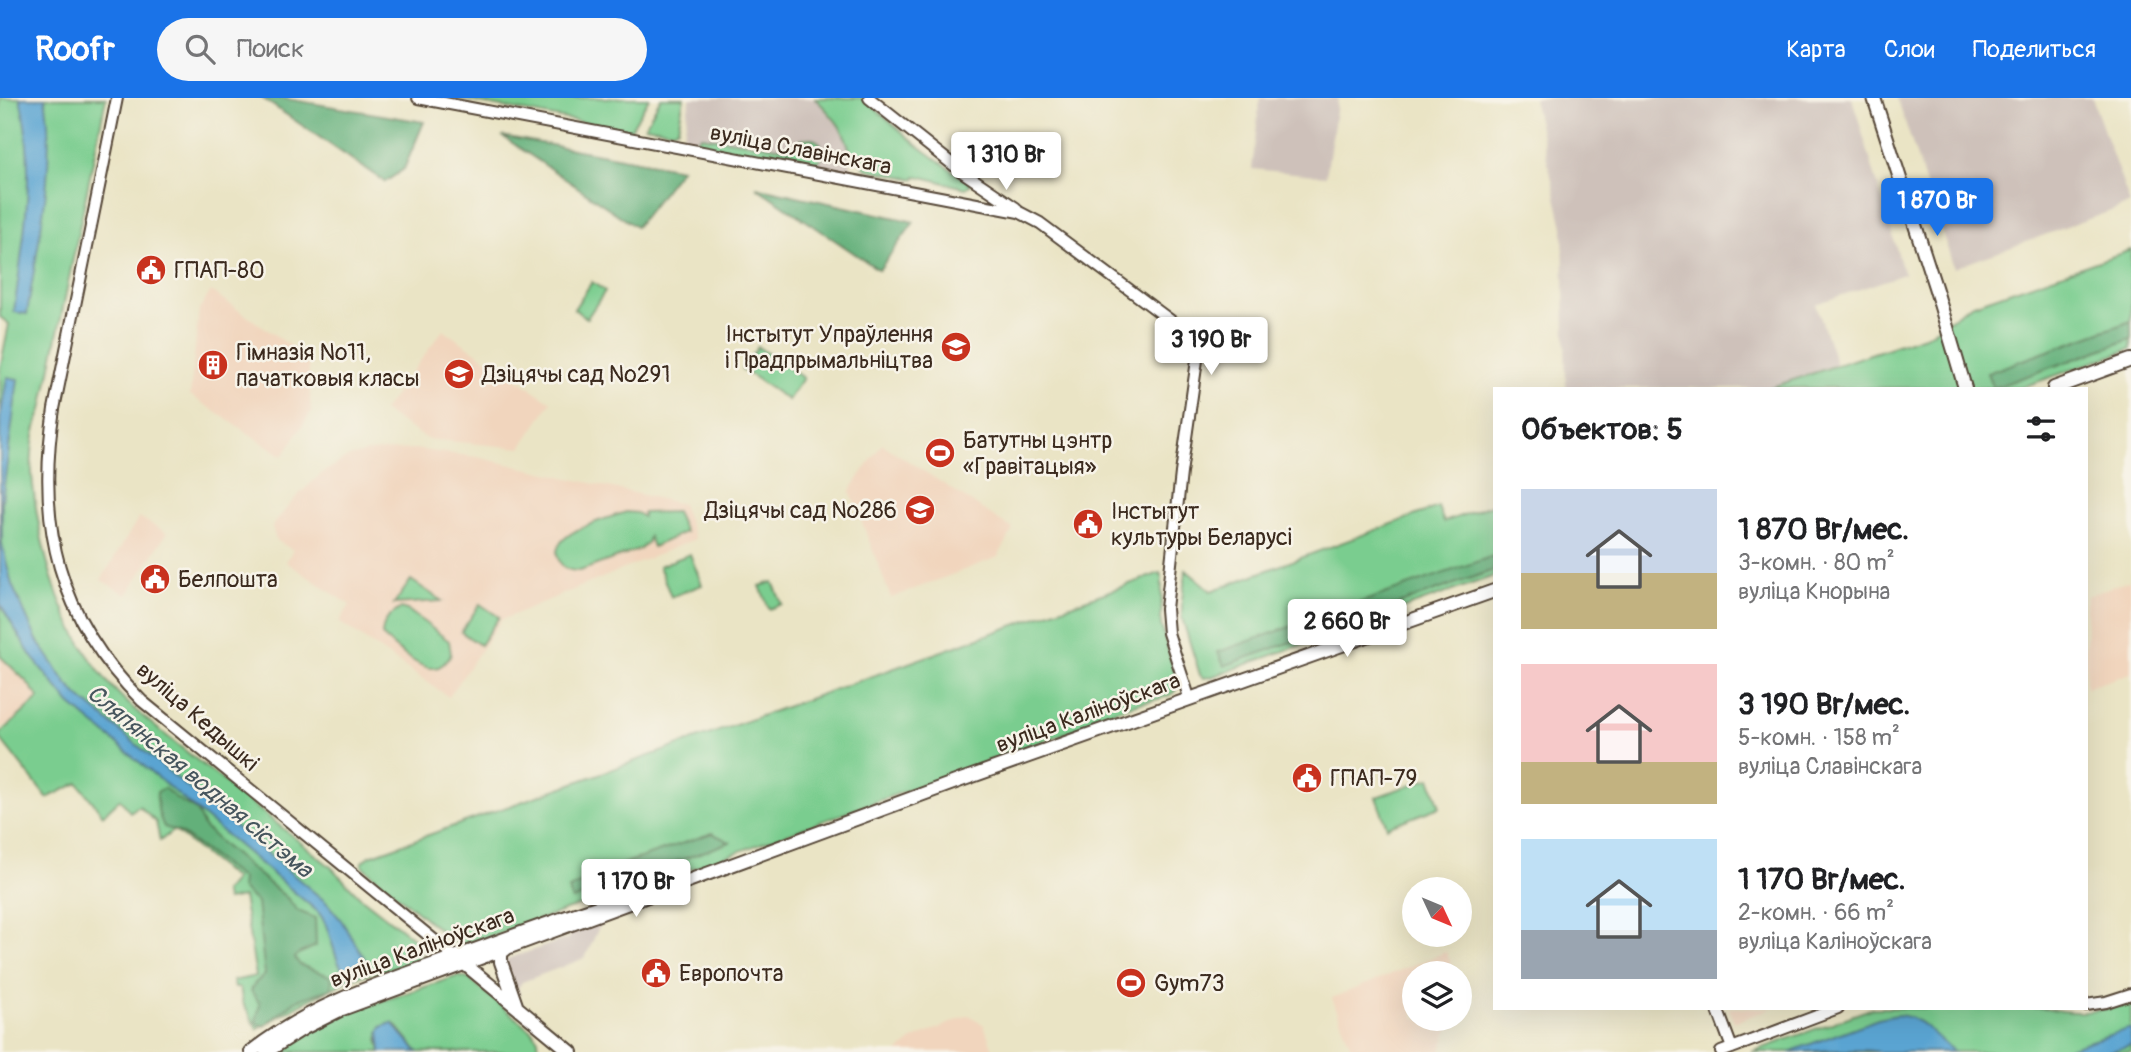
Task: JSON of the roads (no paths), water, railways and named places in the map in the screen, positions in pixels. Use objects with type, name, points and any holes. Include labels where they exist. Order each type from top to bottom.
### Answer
[{"type":"main road","points":[[1874,98],[1965,387]]},
{"type":"main road","points":[[2057,387],[2131,360]]},
{"type":"main road","name":"вуліца Каліноўскага","points":[[251,1052],[290,1026],[339,999],[460,960],[506,949],[697,876],[1493,590]]},
{"type":"main road","name":"вуліца Каліноўскага","points":[[266,1052],[332,1013],[563,917],[697,876]]},
{"type":"main road","points":[[506,949],[500,955],[500,962],[517,1008]]},
{"type":"main road","points":[[460,960],[571,1052]]},
{"type":"street","name":"вуліца Кедышкі","points":[[117,98],[48,451],[47,486],[51,526],[58,566],[69,594],[101,653],[142,701],[460,960]]},
{"type":"street","name":"вуліца Славінскага","points":[[418,98],[976,203],[1027,215],[1178,326],[1192,340],[1196,350],[1197,367],[1173,538],[1166,616],[1168,633],[1189,698]]},
{"type":"street","points":[[869,98],[928,146],[1027,215]]},
{"type":"street","points":[[976,203],[981,185]]},
{"type":"street","points":[[2088,1005],[2131,994]]},
{"type":"street","points":[[1717,1010],[1726,1050],[1833,1010]]},
{"type":"water","points":[[20,98],[45,98],[49,151],[44,206],[27,314],[14,312],[28,178],[28,152]]},
{"type":"water","points":[[7,377],[18,379],[2,501],[2,544],[12,585],[37,640],[78,696],[327,903],[365,959],[359,973],[349,976],[344,971],[318,912],[70,704],[31,656],[0,604],[0,418]]},
{"type":"water","points":[[1897,1015],[1922,1024],[1955,1052],[1789,1052],[1878,1019]]},
{"type":"water","points":[[392,1023],[418,1052],[381,1052],[379,1031],[383,1026]]},
{"type":"water","points":[[2131,1028],[2131,1045],[2109,1052],[2056,1052]]},
{"type":"place","name":"ГПАП-80","points":[[151,270]]},
{"type":"place","name":"Інстытут Упраўлення і Прадпрымальніцтва","points":[[956,347]]},
{"type":"place","name":"Гімназія №11, пачатковыя класы","points":[[213,365]]},
{"type":"place","name":"Дзіцячы сад №291","points":[[459,374]]},
{"type":"place","name":"Батутны цэнтр «Гравітацыя»","points":[[940,453]]},
{"type":"place","name":"Дзіцячы сад №286","points":[[920,510]]},
{"type":"place","name":"Інстытут культуры Беларусі","points":[[1088,524]]},
{"type":"place","name":"Белпошта","points":[[155,579]]},
{"type":"place","name":"ГПАП-79","points":[[1307,778]]},
{"type":"place","name":"Европочта","points":[[656,973]]},
{"type":"place","name":"Gym73","points":[[1131,983]]},
{"type":"water label","name":"Сляпянская водная сістэма","points":[[200,781]]}]
